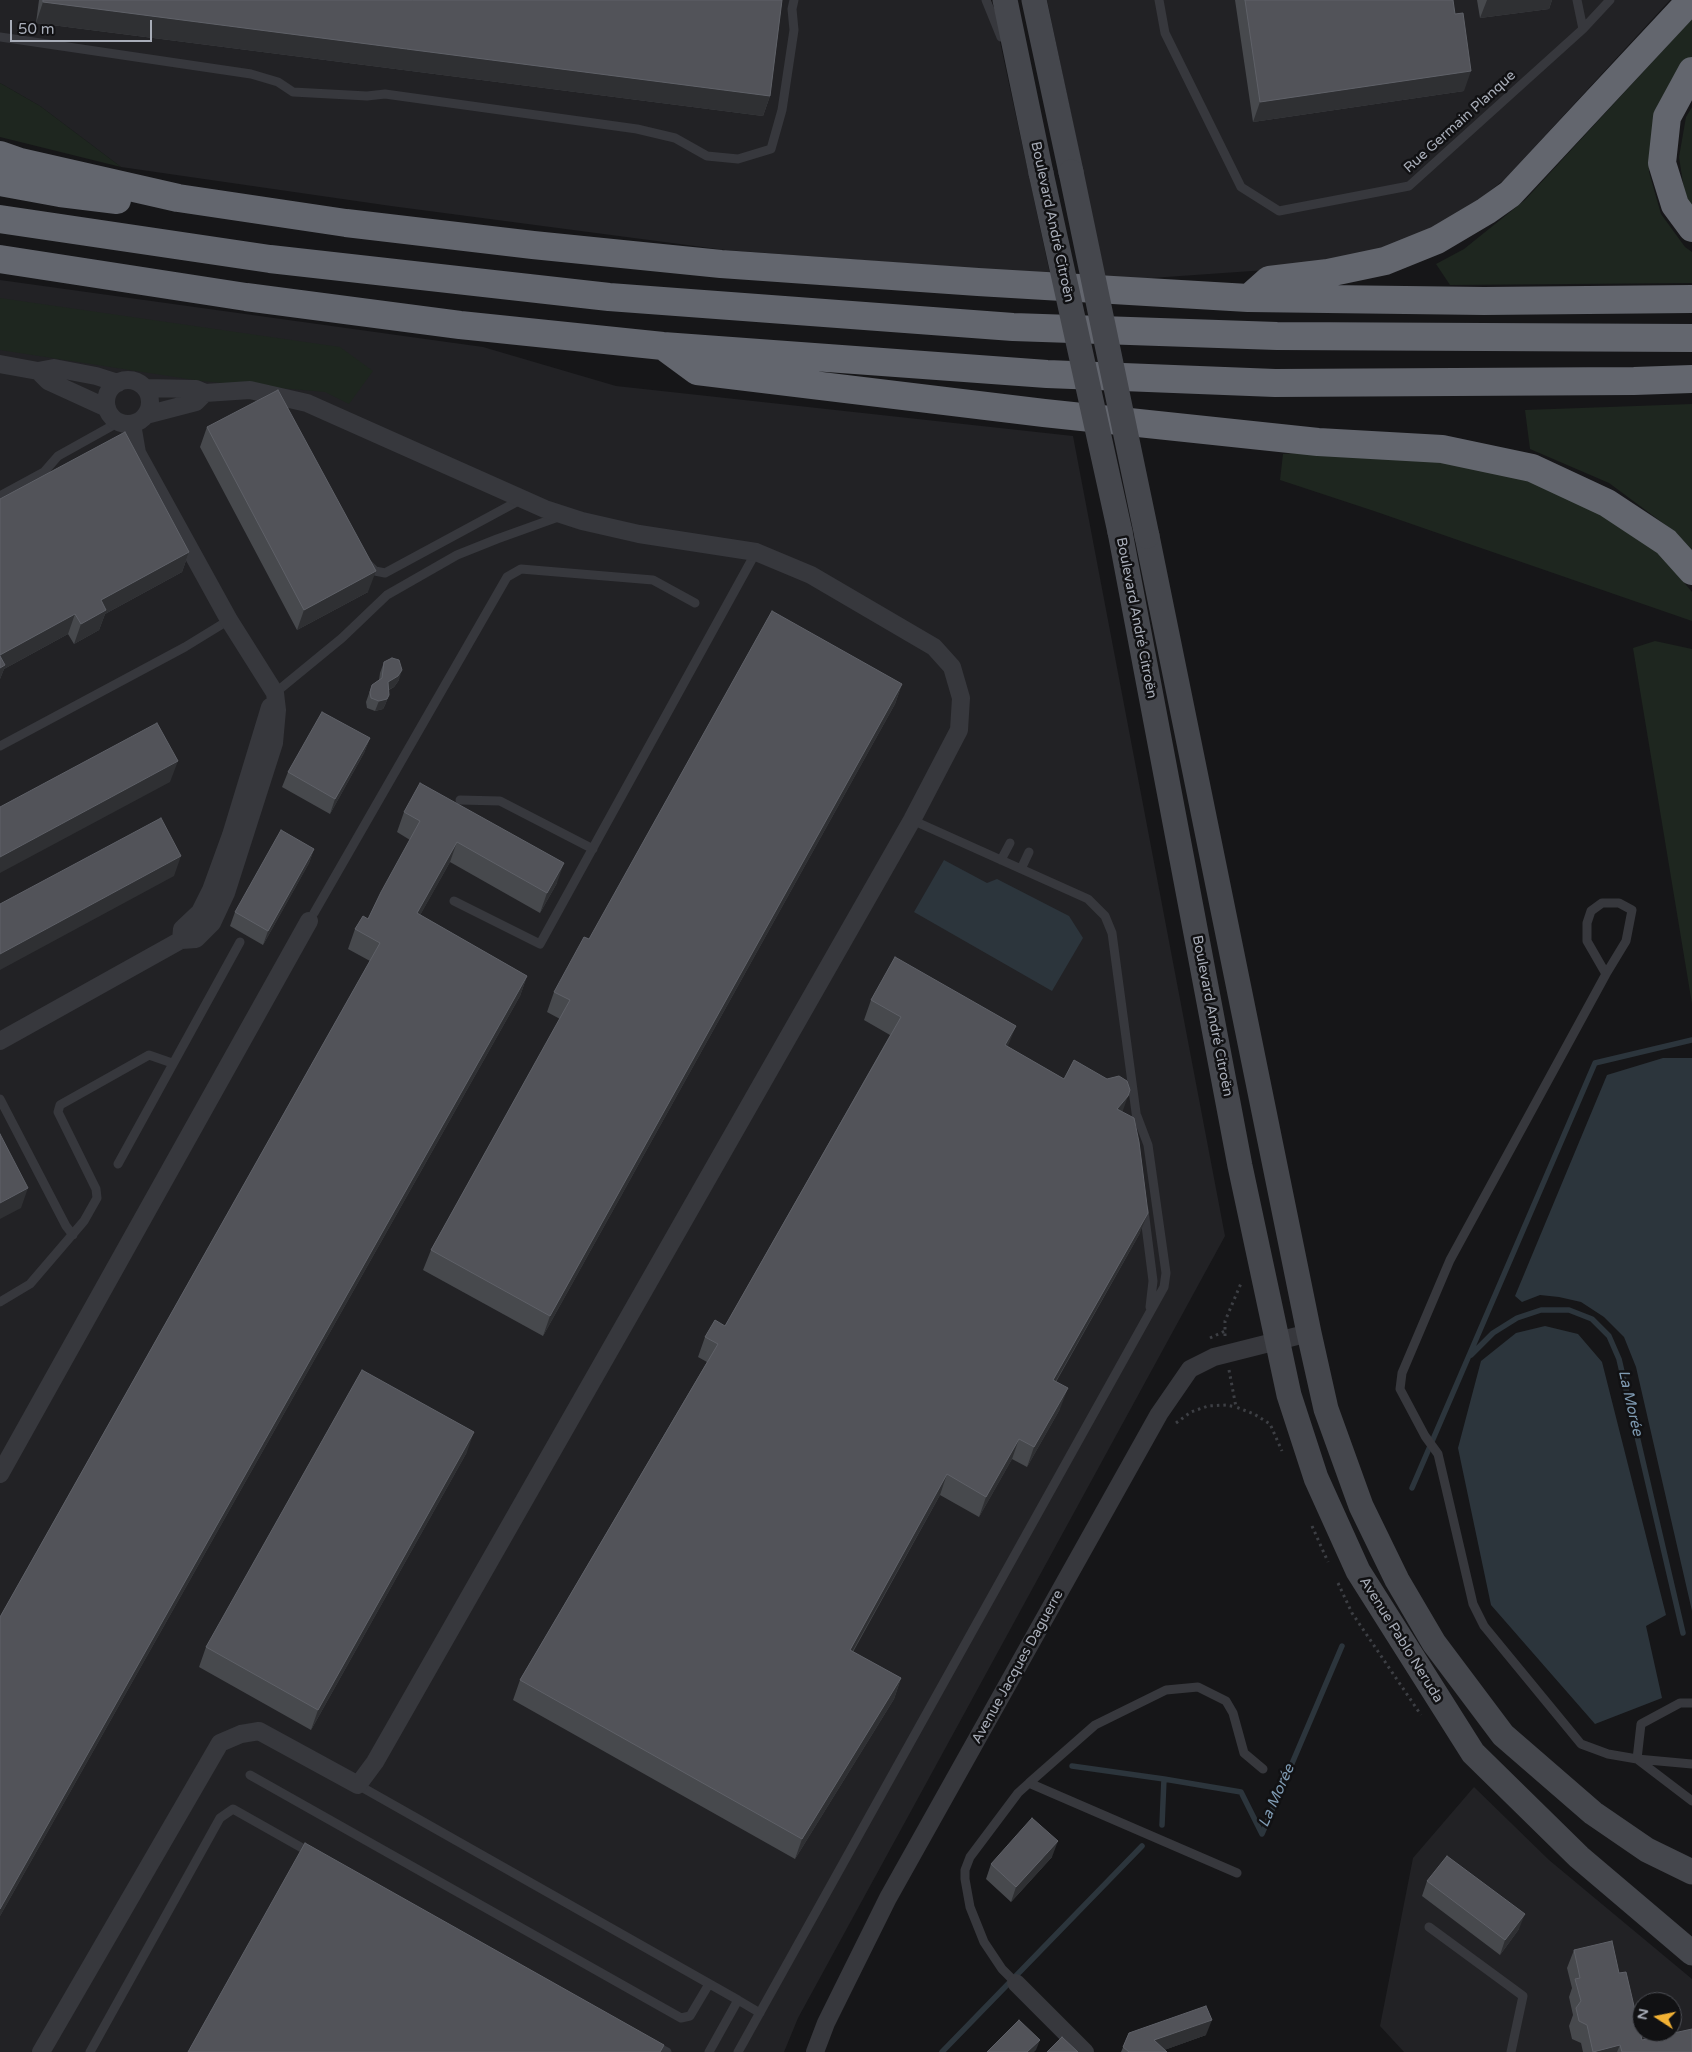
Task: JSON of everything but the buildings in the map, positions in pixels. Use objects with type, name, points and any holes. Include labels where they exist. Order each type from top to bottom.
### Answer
[{"type":"highway","points":[[1248,298],[1269,280],[1328,273],[1385,261],[1437,240],[1486,211],[1510,194],[1691,0]]},
{"type":"highway","points":[[1692,71],[1668,118],[1662,164],[1675,205],[1692,228]]},
{"type":"highway","points":[[0,156],[178,198],[356,224],[533,245],[721,264],[1248,298],[1484,301],[1692,299]]},
{"type":"highway","points":[[0,182],[60,193],[136,202],[178,198]]},
{"type":"highway","points":[[0,219],[270,259],[609,297],[1014,327],[1277,336],[1692,338]]},
{"type":"highway","points":[[0,259],[246,297],[460,325],[663,346],[1047,374],[1275,383],[1692,379]]},
{"type":"highway","points":[[663,346],[697,371],[1054,414],[1308,441],[1442,449],[1532,468],[1607,503],[1666,542],[1692,571]]},
{"type":"main road","name":"Boulevard André Citroën","points":[[1005,0],[1120,532],[1255,1238]]},
{"type":"main road","name":"Boulevard André Citroën","points":[[1041,9],[1060,121],[1147,536],[1279,1194]]},
{"type":"main road","name":"Avenue Pablo Neruda","points":[[1279,1194],[1326,1409],[1361,1506],[1397,1580],[1434,1643],[1503,1735],[1542,1770],[1593,1813],[1647,1850],[1692,1872]]},
{"type":"main road","name":"Avenue Pablo Neruda","points":[[1255,1238],[1289,1395],[1316,1478],[1358,1571],[1474,1753],[1579,1857],[1692,1954]]},
{"type":"street","points":[[0,364],[38,371],[54,368],[96,376],[118,383],[132,380],[145,388],[196,389],[205,393],[250,390],[286,403],[307,403],[545,510],[639,534],[756,552],[811,576],[934,647],[952,667],[961,698],[959,730],[912,820],[375,1762],[358,1785],[259,1731],[241,1734],[220,1743],[41,2052]]},
{"type":"street","points":[[38,371],[48,381],[107,408]]},
{"type":"street","points":[[118,383],[108,393],[107,408],[109,414],[132,420],[196,402],[205,393]]},
{"type":"street","points":[[132,420],[150,401],[145,388]]},
{"type":"street","points":[[0,1040],[181,940],[182,929],[200,912],[211,890],[231,835],[264,721],[275,693],[229,620],[137,453],[132,420]]},
{"type":"street","points":[[0,1474],[311,918]]},
{"type":"street","name":"Avenue Jacques Daguerre","points":[[815,2052],[826,2024],[888,1898],[1159,1414],[1190,1369],[1214,1357],[1309,1333]]},
{"type":"street","points":[[1016,1983],[1085,2052]]},
{"type":"lane","points":[[0,37],[251,74],[278,82],[293,92],[367,96],[386,94],[637,129],[675,138],[707,156],[738,159],[771,149],[784,101],[794,30],[792,9],[794,0]]},
{"type":"lane","points":[[986,0],[1005,48],[1035,145]]},
{"type":"lane","name":"Rue Germain Planque","points":[[1159,0],[1165,33],[1241,187],[1279,211],[1409,186],[1582,29],[1610,0]]},
{"type":"lane","points":[[1577,0],[1582,29]]},
{"type":"lane","points":[[0,496],[44,472],[58,456],[132,420]]},
{"type":"lane","points":[[363,556],[375,571],[384,573],[522,499]]},
{"type":"lane","points":[[275,693],[342,638],[387,595],[457,555],[496,538],[564,515]]},
{"type":"lane","points":[[454,901],[540,944],[756,552]]},
{"type":"lane","points":[[311,918],[507,577],[521,569],[653,580],[695,604]]},
{"type":"lane","points":[[0,746],[184,647],[229,620]]},
{"type":"lane","points":[[460,800],[500,801],[593,849]]},
{"type":"lane","points":[[912,820],[1088,899],[1105,916],[1112,933],[1137,1116],[1136,1141]]},
{"type":"lane","points":[[1001,860],[1010,843]]},
{"type":"lane","points":[[1021,869],[1029,852]]},
{"type":"lane","points":[[1606,974],[1587,941],[1587,923],[1591,911],[1602,904],[1619,903],[1632,910],[1626,941],[1606,974],[1450,1260],[1402,1373],[1400,1389],[1425,1436],[1438,1454],[1473,1604],[1484,1626],[1581,1744],[1608,1754],[1637,1759],[1692,1764]]},
{"type":"lane","points":[[118,1164],[240,942]]},
{"type":"lane","points":[[0,1302],[30,1284],[84,1221],[97,1198],[96,1189],[58,1112],[60,1105],[150,1055],[172,1064]]},
{"type":"lane","points":[[0,1099],[66,1226],[73,1235]]},
{"type":"lane","points":[[738,2052],[1164,1287],[1166,1273],[1148,1145],[1137,1116]]},
{"type":"lane","points":[[1142,1196],[1153,1281],[1149,1312]]},
{"type":"lane","points":[[1016,1983],[1002,1969],[984,1942],[970,1907],[965,1870],[970,1857],[1018,1793],[1095,1725],[1166,1690],[1198,1687],[1226,1701],[1233,1713],[1244,1753],[1263,1769]]},
{"type":"lane","points":[[1637,1759],[1641,1724],[1680,1703],[1692,1703]]},
{"type":"lane","points":[[1637,1759],[1692,1801]]},
{"type":"lane","points":[[250,1775],[681,2018],[690,2016],[709,1984]]},
{"type":"lane","points":[[1029,1783],[1237,1874]]},
{"type":"lane","points":[[358,1785],[760,2013]]},
{"type":"lane","points":[[90,2052],[220,1818],[233,1809],[318,1857]]},
{"type":"lane","points":[[1429,1927],[1523,1996],[1510,2052]]},
{"type":"lane","points":[[709,2052],[738,2000]]},
{"type":"lane","points":[[642,2038],[667,2052]]},
{"type":"path","points":[[1144,1441],[1163,1436],[1177,1422],[1191,1412],[1208,1406],[1226,1405],[1236,1407]]},
{"type":"shaded area","points":[[0,0],[991,0],[1050,274],[725,250],[391,206],[121,167],[40,106],[0,83]]},
{"type":"shaded area","points":[[1047,0],[1670,0],[1505,179],[1448,224],[1338,265],[1123,280],[1105,277]]},
{"type":"shaded area","points":[[1692,19],[1692,57],[1679,68],[1657,112],[1649,172],[1661,214],[1685,247],[1692,252],[1692,283],[1450,285],[1436,264],[1464,249],[1525,200]]},
{"type":"shaded area","points":[[0,83],[40,106],[121,167],[0,137]]},
{"type":"shaded area","points":[[1692,107],[1692,207],[1685,196],[1679,157],[1686,117]]},
{"type":"shaded area","points":[[0,280],[483,347],[616,386],[1073,436],[1225,1236],[798,2018],[784,2052],[0,2052]]},
{"type":"shaded area","points":[[0,298],[340,347],[373,371],[349,404],[325,392],[201,381],[0,350]]},
{"type":"shaded area","points":[[1692,404],[1692,550],[1675,532],[1609,483],[1530,449],[1525,410]]},
{"type":"shaded area","points":[[1313,452],[1437,459],[1526,477],[1601,512],[1656,549],[1692,592],[1692,621],[1280,480],[1283,454]]},
{"type":"shaded area","points":[[1655,641],[1692,649],[1692,1004],[1633,648]]},
{"type":"shaded area","points":[[944,860],[987,883],[997,879],[1069,916],[1083,938],[1052,991],[914,912]]},
{"type":"shaded area","points":[[1663,1058],[1692,1058],[1692,1611],[1636,1367],[1624,1337],[1604,1317],[1581,1302],[1540,1295],[1522,1302],[1515,1296],[1607,1075]]},
{"type":"shaded area","points":[[1545,1326],[1578,1334],[1602,1362],[1666,1615],[1646,1626],[1662,1698],[1595,1724],[1491,1605],[1458,1448],[1481,1361],[1516,1333]]},
{"type":"shaded area","points":[[1474,1787],[1549,1860],[1692,1979],[1692,2052],[1404,2052],[1380,2026],[1413,1858]]},
{"type":"waterway","name":"La Morée","points":[[1412,1488],[1595,1063],[1692,1040]]},
{"type":"waterway","name":"La Morée","points":[[1471,1355],[1493,1333],[1517,1318],[1541,1310],[1569,1310],[1592,1319],[1609,1336],[1619,1359],[1683,1633]]},
{"type":"waterway","name":"La Morée","points":[[1162,1825],[1164,1779],[1241,1792],[1262,1834],[1342,1646]]},
{"type":"waterway","name":"La Morée","points":[[1072,1766],[1164,1779]]},
{"type":"waterway","name":"La Morée","points":[[942,2052],[1142,1846]]}]
